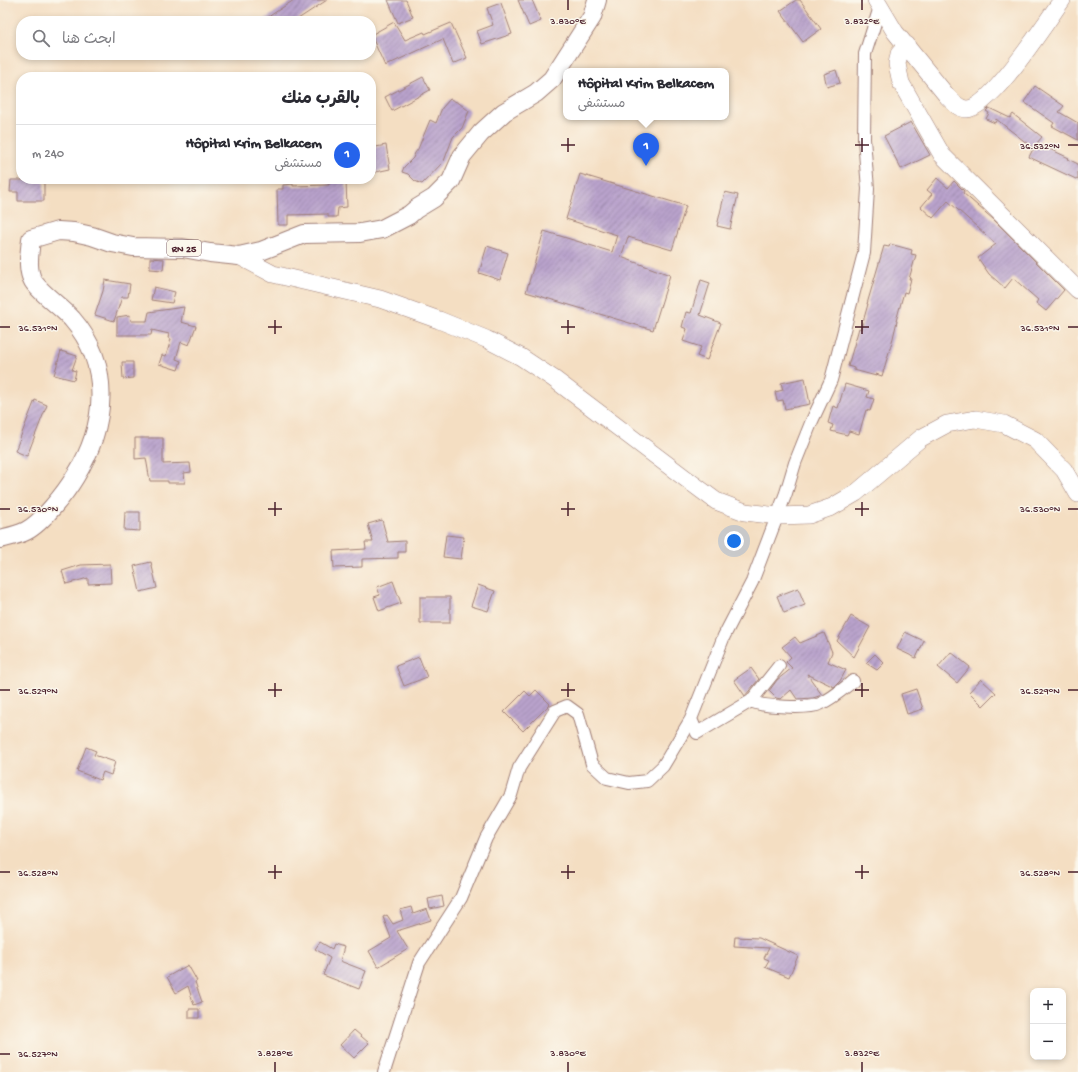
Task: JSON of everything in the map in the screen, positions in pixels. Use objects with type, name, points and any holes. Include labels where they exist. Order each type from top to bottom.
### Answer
[{"type":"main road","name":"RN 25","points":[[0,540],[27,530],[41,519],[68,489],[82,466],[95,436],[101,405],[101,382],[97,362],[87,339],[72,319],[33,281],[29,269],[31,239],[58,231],[74,232],[112,243],[133,247],[183,248],[239,256],[261,251],[304,234],[360,233],[382,229],[410,215],[416,209],[434,198],[450,181],[462,156],[481,133],[504,112],[536,93],[552,79],[592,16],[597,0]]},
{"type":"street","points":[[878,4],[895,32],[954,104],[960,108],[966,109],[972,108],[984,101],[1008,74],[1062,0]]},
{"type":"street","points":[[384,1072],[419,963],[461,898],[486,838],[510,795],[519,768],[555,712],[567,706],[578,714],[592,764],[607,778],[629,783],[647,780],[663,766],[691,719],[724,636],[752,582],[778,516],[797,456],[810,423],[831,380],[864,252],[868,189],[864,139],[865,54],[878,4]]},
{"type":"street","points":[[907,45],[899,54],[898,64],[901,83],[942,155],[1078,290]]},
{"type":"street","points":[[239,256],[273,274],[380,299],[486,339],[521,357],[554,379],[716,501],[745,512],[778,516],[809,515],[832,506],[856,493],[921,438],[948,424],[975,420],[1004,424],[1035,440],[1064,470],[1078,494]]},
{"type":"street","points":[[691,719],[697,733],[750,701],[779,666]]},
{"type":"street","points":[[750,701],[755,704],[775,706],[800,707],[819,705],[837,694],[853,681]]},
{"type":"building","points":[[294,0],[327,0],[303,16],[270,16]]},
{"type":"building","points":[[388,0],[406,0],[413,17],[398,23]]},
{"type":"building","points":[[518,0],[532,0],[541,21],[529,26]]},
{"type":"building","points":[[796,0],[800,0],[821,29],[803,42],[780,11]]},
{"type":"building","points":[[501,3],[512,34],[482,44],[477,31],[493,25],[487,8]]},
{"type":"building","points":[[394,22],[405,40],[424,32],[425,34],[451,23],[467,58],[453,64],[443,39],[385,66],[376,46],[376,32]]},
{"type":"building","points":[[836,70],[840,83],[827,87],[824,74]]},
{"type":"building","points":[[423,77],[430,90],[392,111],[385,97]]},
{"type":"building","points":[[1035,86],[1064,106],[1059,112],[1078,123],[1078,140],[1052,126],[1054,123],[1024,102]]},
{"type":"building","points":[[450,99],[459,103],[469,111],[462,128],[453,137],[444,161],[422,184],[415,181],[408,174],[402,172],[404,167],[413,158],[418,149],[430,120],[436,123],[442,108]]},
{"type":"building","points":[[989,108],[1010,118],[1013,114],[1042,137],[1037,143],[1069,158],[1068,159],[1078,164],[1078,180],[1029,157],[1035,145],[1033,148],[996,119],[995,123],[986,119],[989,113],[986,111]]},
{"type":"building","points":[[911,122],[930,155],[901,169],[884,136]]},
{"type":"building","points":[[386,145],[390,169],[376,172],[376,147]]},
{"type":"building","points":[[580,174],[686,206],[672,250],[628,237],[621,257],[670,275],[653,330],[526,292],[544,231],[612,252],[617,235],[566,219]]},
{"type":"building","points":[[937,178],[948,188],[954,181],[964,191],[963,193],[993,219],[1064,290],[1046,311],[1036,303],[1038,300],[1013,278],[1005,288],[989,274],[978,258],[996,244],[948,201],[933,218],[921,207],[932,194],[927,190]]},
{"type":"building","points":[[11,180],[16,180],[16,184],[44,184],[44,201],[18,201],[18,192],[10,192]]},
{"type":"building","points":[[293,184],[293,186],[346,184],[347,207],[338,208],[337,217],[328,217],[328,214],[288,215],[288,225],[278,225],[277,189],[283,189],[283,185]]},
{"type":"building","points":[[725,192],[738,195],[730,229],[717,226]]},
{"type":"building","points":[[890,244],[912,250],[911,254],[916,255],[909,279],[911,279],[907,293],[904,292],[882,376],[876,374],[876,376],[854,370],[854,368],[848,366],[859,328],[861,329],[884,246],[889,247]]},
{"type":"building","points":[[487,246],[508,253],[500,280],[479,273]]},
{"type":"building","points":[[150,258],[164,259],[163,270],[150,269]]},
{"type":"building","points":[[105,280],[130,284],[128,297],[122,297],[114,321],[95,315]]},
{"type":"building","points":[[701,280],[710,283],[700,315],[721,323],[707,360],[697,356],[701,347],[683,341],[687,329],[682,327],[686,312],[691,313]]},
{"type":"building","points":[[154,287],[175,292],[172,303],[151,300]]},
{"type":"building","points":[[184,307],[181,322],[196,326],[189,345],[181,342],[176,359],[181,361],[178,370],[159,364],[162,355],[166,356],[171,339],[168,338],[169,334],[152,330],[151,335],[117,335],[117,317],[130,315],[131,321],[147,321],[149,312]]},
{"type":"building","points":[[61,351],[77,356],[72,370],[76,371],[74,380],[54,375]]},
{"type":"building","points":[[122,362],[133,362],[133,378],[123,379]]},
{"type":"building","points":[[805,378],[810,404],[785,409],[783,400],[777,401],[775,392],[783,390],[781,383]]},
{"type":"building","points":[[845,384],[869,391],[867,397],[874,399],[870,411],[866,410],[859,434],[849,431],[847,435],[831,431],[833,425],[828,423],[833,406],[838,408]]},
{"type":"building","points":[[35,400],[47,405],[27,456],[15,451]]},
{"type":"building","points":[[135,438],[163,438],[163,464],[190,463],[191,472],[184,473],[185,483],[150,481],[146,458],[135,459]]},
{"type":"building","points":[[125,512],[140,512],[140,531],[124,530]]},
{"type":"building","points":[[382,520],[388,542],[405,541],[405,552],[398,552],[398,558],[362,559],[362,567],[334,568],[333,551],[366,549],[365,542],[373,542],[368,524]]},
{"type":"building","points":[[446,535],[464,537],[461,559],[443,557]]},
{"type":"building","points":[[151,562],[157,588],[140,592],[134,566]]},
{"type":"building","points":[[110,564],[111,583],[88,584],[88,578],[66,584],[62,571],[81,565]]},
{"type":"building","points":[[393,581],[401,603],[379,611],[374,597],[380,595],[377,587]]},
{"type":"building","points":[[478,585],[495,591],[488,611],[471,606]]},
{"type":"building","points":[[798,588],[805,605],[784,613],[777,596]]},
{"type":"building","points":[[420,597],[450,597],[450,623],[420,623]]},
{"type":"building","points":[[851,616],[870,627],[854,657],[837,641]]},
{"type":"building","points":[[905,632],[924,641],[916,658],[897,649]]},
{"type":"building","points":[[824,633],[832,652],[828,662],[846,670],[840,681],[834,687],[807,674],[822,695],[813,698],[797,699],[791,690],[781,699],[776,698],[769,691],[777,680],[792,668],[786,662],[791,657],[782,647],[795,637],[800,643]]},
{"type":"building","points":[[951,652],[970,667],[957,683],[938,667]]},
{"type":"building","points":[[875,654],[884,663],[877,670],[866,663]]},
{"type":"building","points":[[419,657],[427,677],[404,686],[396,666]]},
{"type":"building","points":[[751,668],[759,679],[745,696],[734,680]]},
{"type":"building","points":[[981,679],[996,693],[983,706],[969,692]]},
{"type":"building","points":[[916,689],[923,709],[907,714],[901,694]]},
{"type":"building","points":[[536,690],[550,704],[523,731],[504,712],[525,691],[530,696]]},
{"type":"building","points":[[86,747],[96,751],[94,755],[115,762],[111,775],[103,772],[100,780],[77,771]]},
{"type":"building","points":[[442,896],[444,906],[430,909],[428,899]]},
{"type":"building","points":[[411,907],[413,914],[427,909],[431,920],[397,931],[408,949],[378,967],[369,951],[391,938],[383,917],[387,915],[393,924],[403,920],[400,910]]},
{"type":"building","points":[[735,937],[759,938],[798,956],[789,977],[765,967],[769,960],[764,958],[769,948],[734,946]]},
{"type":"building","points":[[320,942],[332,949],[334,944],[344,947],[340,961],[366,971],[359,989],[323,975],[330,958],[315,949]]},
{"type":"building","points":[[188,965],[197,981],[195,982],[202,1002],[194,1005],[188,986],[176,993],[167,977]]},
{"type":"building","points":[[189,1009],[199,1009],[199,1018],[189,1018]]},
{"type":"building","points":[[354,1030],[369,1043],[354,1058],[340,1045]]},
{"type":"place","name":"Hôpital Krim Belkacem","points":[[646,166]]}]
